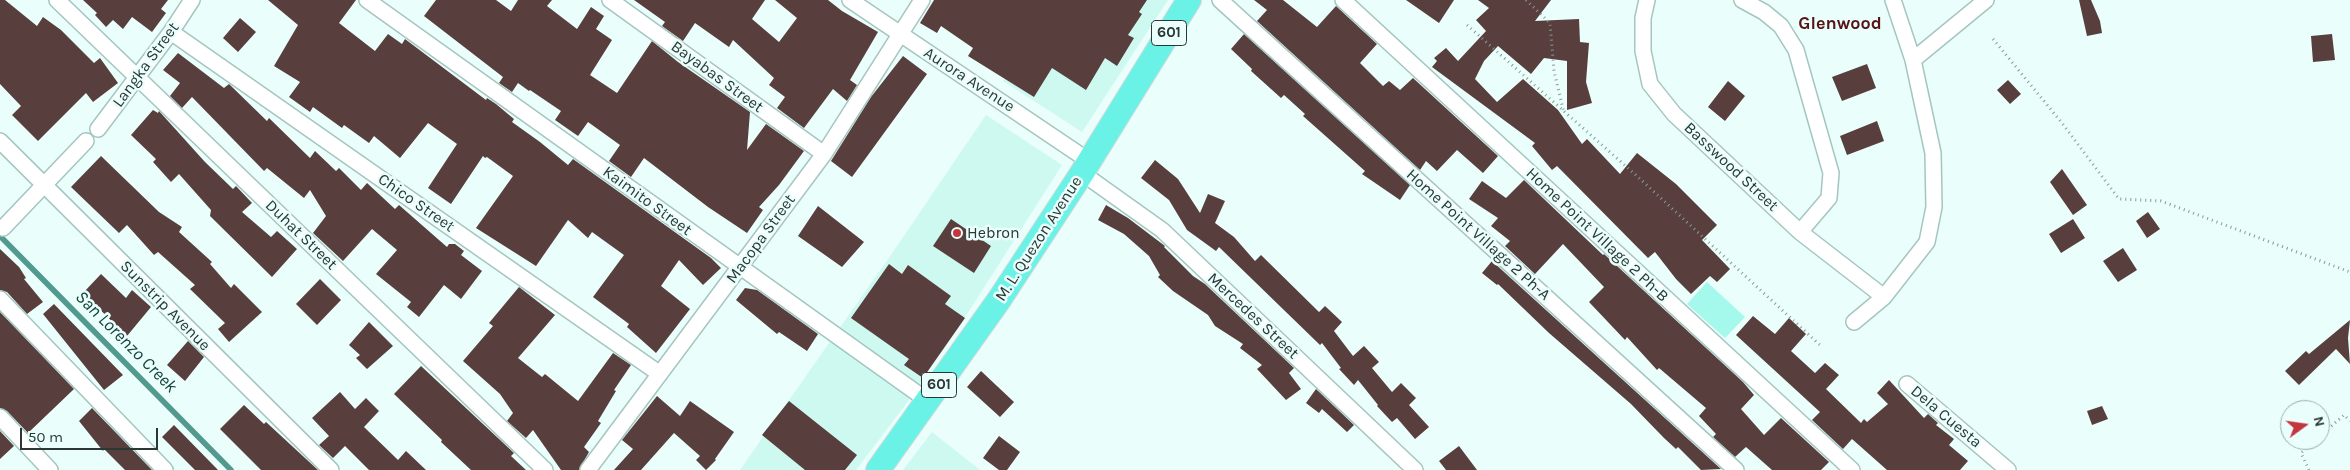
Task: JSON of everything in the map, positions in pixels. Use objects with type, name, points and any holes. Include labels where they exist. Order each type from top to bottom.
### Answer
[{"type":"main road","name":"M. L. Quezon Avenue","points":[[878,470],[999,300],[1086,167],[1189,0]]},
{"type":"street","name":"Duhat Street","points":[[57,0],[545,470]]},
{"type":"street","name":"Langka Street","points":[[98,129],[138,78],[192,0]]},
{"type":"street","name":"Kaimito Street","points":[[367,0],[928,401]]},
{"type":"street","name":"Bayabas Street","points":[[610,0],[824,154]]},
{"type":"street","name":"Aurora Avenue","points":[[850,0],[1086,167]]},
{"type":"street","name":"Macopa Street","points":[[588,470],[824,154],[922,0]]},
{"type":"street","name":"Home Point Village 2 Ph-A","points":[[1220,0],[1736,470]]},
{"type":"street","name":"Home Point Village 2 Ph-B","points":[[1343,0],[1852,470]]},
{"type":"street","name":"Basswood Street","points":[[1647,0],[1643,18],[1643,51],[1650,84],[1674,114],[1800,232],[1884,297]]},
{"type":"street","points":[[1742,0],[1764,12],[1781,26],[1796,50],[1831,174],[1829,198],[1800,232]]},
{"type":"street","points":[[1854,322],[1884,297],[1927,242],[1934,207],[1933,153],[1913,60],[1893,0]]},
{"type":"street","points":[[1913,60],[1986,0]]},
{"type":"street","name":"Chico Street","points":[[171,32],[660,374]]},
{"type":"street","name":"Sunstrip Avenue","points":[[0,141],[331,470]]},
{"type":"street","points":[[3,228],[86,141]]},
{"type":"street","name":"Mercedes Street","points":[[1086,167],[1162,230],[1416,470]]},
{"type":"street","points":[[0,299],[165,470]]},
{"type":"street","name":"Dela Cuesta","points":[[1907,384],[2008,470]]},
{"type":"street","points":[[0,417],[50,470]]},
{"type":"path","points":[[1526,0],[1550,23],[1554,71],[1564,113]]},
{"type":"path","points":[[1467,25],[1638,177],[1821,346]]},
{"type":"path","points":[[1993,39],[2062,123],[2119,199],[2161,201],[2350,272]]},
{"type":"path","points":[[2330,427],[2344,414],[2350,421]]},
{"type":"path","points":[[2305,450],[2301,454],[2309,470]]},
{"type":"shaded area","points":[[1056,0],[1168,0],[1082,132],[1003,81]]},
{"type":"shaded area","points":[[986,115],[1062,165],[971,308],[906,404],[856,470],[740,470],[893,252]]},
{"type":"shaded area","points":[[932,432],[980,470],[903,470]]},
{"type":"green space","points":[[1707,282],[1745,317],[1725,338],[1687,304]]},
{"type":"building","points":[[0,0],[5,0],[37,26],[43,17],[61,30],[94,63],[100,58],[118,83],[93,102],[86,93],[38,141],[12,115],[21,106],[0,84]]},
{"type":"building","points":[[83,0],[168,0],[161,9],[166,13],[152,32],[132,17],[123,29],[113,20],[106,27],[95,15],[97,13]]},
{"type":"building","points":[[268,0],[356,0],[339,23],[375,51],[388,34],[402,44],[405,39],[486,100],[487,98],[496,104],[514,119],[512,122],[568,165],[573,159],[711,258],[721,268],[703,285],[679,260],[661,286],[690,309],[656,353],[627,327],[629,324],[593,297],[624,255],[592,232],[588,238],[568,220],[536,266],[476,228],[513,176],[487,157],[483,156],[451,204],[428,188],[457,144],[428,123],[400,158],[374,136],[369,143],[344,125],[342,128],[313,107],[310,112],[289,97],[300,82],[274,66],[298,25]]},
{"type":"building","points":[[436,0],[496,0],[511,11],[518,0],[552,0],[547,6],[577,29],[591,7],[604,16],[596,29],[612,40],[590,75],[617,93],[652,41],[678,62],[750,112],[747,150],[766,124],[804,151],[779,185],[759,207],[763,210],[747,233],[708,207],[644,158],[631,177],[609,161],[620,145],[588,122],[578,136],[555,120],[561,111],[530,90],[518,83],[512,92],[499,83],[503,77],[424,16]]},
{"type":"building","points":[[634,0],[765,0],[752,19],[779,42],[797,18],[775,0],[828,0],[842,11],[878,32],[850,80],[857,85],[847,101],[833,89],[804,128],[777,108],[785,97],[769,85],[774,78],[733,40],[729,47],[695,23],[683,41],[662,26],[665,22]]},
{"type":"building","points":[[934,0],[1147,0],[1139,12],[1142,14],[1128,35],[1134,38],[1117,66],[1105,58],[1086,90],[1052,68],[1034,97],[968,56],[973,48],[941,26],[937,33],[920,23]]},
{"type":"building","points":[[1254,0],[1283,0],[1317,27],[1336,6],[1377,44],[1360,63],[1383,86],[1389,81],[1400,90],[1413,78],[1498,156],[1483,173],[1457,150],[1437,171],[1426,161],[1420,170],[1257,21],[1267,10]]},
{"type":"building","points":[[1406,0],[1454,0],[1439,23]]},
{"type":"building","points":[[1478,0],[1551,0],[1535,21],[1579,19],[1580,42],[1589,43],[1586,82],[1592,103],[1567,110],[1567,61],[1544,58],[1531,74],[1498,46],[1484,61],[1475,79],[1497,102],[1523,79],[1558,110],[1582,144],[1587,139],[1620,174],[1637,153],[1676,184],[1717,225],[1702,240],[1730,269],[1717,282],[1710,276],[1691,294],[1676,279],[1655,252],[1648,258],[1557,166],[1552,170],[1532,146],[1535,143],[1432,67],[1437,61],[1434,58],[1446,48],[1458,61],[1486,31],[1476,20],[1489,8]]},
{"type":"building","points":[[2079,0],[2091,0],[2100,21],[2102,33],[2087,36]]},
{"type":"building","points":[[240,18],[256,32],[238,52],[223,38]]},
{"type":"building","points":[[1244,34],[1410,185],[1400,200],[1362,174],[1365,171],[1303,116],[1305,114],[1284,95],[1281,98],[1251,71],[1252,69],[1231,49]]},
{"type":"building","points":[[2332,34],[2335,60],[2313,62],[2311,36]]},
{"type":"building","points":[[178,53],[224,88],[229,84],[267,121],[269,118],[310,158],[315,151],[336,171],[339,168],[361,190],[367,183],[395,209],[399,205],[447,247],[449,244],[455,244],[464,251],[461,255],[482,271],[461,299],[444,285],[419,317],[407,307],[411,302],[376,274],[397,250],[372,229],[343,261],[313,233],[326,216],[310,190],[304,198],[267,168],[264,171],[192,97],[182,108],[170,96],[180,83],[163,70]]},
{"type":"building","points":[[903,56],[927,74],[852,177],[831,161],[871,97]]},
{"type":"building","points":[[1867,64],[1876,88],[1842,101],[1832,77]]},
{"type":"building","points":[[2008,80],[2021,94],[2010,104],[1997,90]]},
{"type":"building","points":[[1728,81],[1745,96],[1725,121],[1708,107]]},
{"type":"building","points":[[153,110],[158,113],[159,111],[205,162],[233,189],[236,186],[252,203],[242,212],[271,237],[277,231],[297,249],[272,277],[210,216],[211,210],[179,174],[171,182],[153,162],[156,159],[131,135]]},
{"type":"building","points":[[1877,121],[1884,141],[1847,155],[1840,136]]},
{"type":"building","points":[[101,156],[159,212],[182,227],[179,232],[212,262],[210,264],[231,288],[234,284],[262,312],[229,342],[218,329],[225,323],[190,289],[195,285],[158,252],[154,255],[127,225],[119,233],[71,187]]},
{"type":"building","points":[[1155,160],[1178,179],[1200,213],[1208,194],[1225,201],[1215,223],[1234,237],[1255,261],[1261,255],[1319,312],[1325,306],[1342,322],[1334,331],[1353,356],[1364,346],[1379,362],[1372,368],[1392,392],[1401,383],[1416,398],[1409,405],[1429,427],[1415,439],[1397,418],[1392,422],[1377,406],[1358,380],[1354,385],[1339,369],[1341,368],[1322,343],[1320,345],[1219,247],[1216,251],[1187,230],[1169,200],[1141,178]]},
{"type":"building","points":[[2062,169],[2087,205],[2073,215],[2050,182]]},
{"type":"building","points":[[1524,180],[1603,255],[1743,382],[1754,395],[1741,409],[1764,435],[1781,418],[1829,462],[1821,470],[1772,470],[1746,447],[1735,457],[1713,437],[1716,434],[1699,416],[1706,408],[1659,368],[1657,370],[1627,337],[1625,340],[1589,302],[1604,287],[1563,244],[1535,274],[1505,246],[1510,241],[1491,226],[1498,218],[1469,199],[1482,181],[1506,198]]},
{"type":"building","points":[[1106,205],[1128,218],[1165,246],[1193,276],[1205,284],[1294,368],[1289,373],[1301,389],[1286,400],[1257,369],[1262,365],[1240,348],[1243,344],[1215,326],[1208,315],[1173,291],[1158,277],[1160,275],[1149,256],[1124,234],[1098,220]]},
{"type":"building","points":[[818,206],[864,242],[842,267],[798,236]]},
{"type":"building","points":[[2148,212],[2160,229],[2147,238],[2136,221]]},
{"type":"building","name":"Hebron","points":[[951,219],[991,246],[974,273],[933,246]]},
{"type":"building","points":[[2073,219],[2085,238],[2061,253],[2049,234]]},
{"type":"building","points":[[2123,248],[2137,270],[2118,282],[2103,261]]},
{"type":"building","points":[[0,249],[19,267],[26,278],[24,279],[43,302],[27,314],[7,292],[0,290]]},
{"type":"building","points":[[1492,261],[1721,469],[1701,470],[1678,447],[1676,449],[1664,438],[1631,404],[1549,333],[1498,284],[1482,273]]},
{"type":"building","points":[[889,264],[902,274],[908,265],[951,296],[945,304],[965,318],[923,378],[904,365],[909,359],[851,318]]},
{"type":"building","points":[[101,274],[126,298],[132,290],[151,307],[127,336],[83,293]]},
{"type":"building","points":[[320,279],[341,300],[317,325],[296,304]]},
{"type":"building","points":[[519,287],[555,315],[518,358],[542,377],[545,374],[578,401],[613,353],[631,365],[614,390],[616,391],[598,421],[601,423],[584,447],[589,452],[579,470],[561,470],[533,430],[526,438],[507,421],[513,413],[500,394],[463,361],[493,326],[489,323]]},
{"type":"building","points":[[745,288],[757,290],[818,334],[807,351],[779,332],[777,334],[736,300]]},
{"type":"building","points":[[54,304],[123,375],[104,390],[43,314]]},
{"type":"building","points":[[0,312],[74,389],[28,433],[7,411],[0,408]]},
{"type":"building","points":[[1753,316],[1775,334],[1789,318],[1806,334],[1791,351],[1815,373],[1825,363],[1839,375],[1826,389],[1861,423],[1864,419],[1867,422],[1888,404],[1877,393],[1889,380],[1924,418],[1928,414],[1938,423],[1936,425],[1954,439],[1949,445],[1968,461],[1960,470],[1887,470],[1852,439],[1843,449],[1812,420],[1820,412],[1736,335]]},
{"type":"building","points":[[2350,320],[2348,338],[2350,364],[2336,349],[2299,385],[2285,371],[2306,351],[2309,354]]},
{"type":"building","points":[[369,322],[393,346],[367,369],[356,358],[360,355],[349,345]]},
{"type":"building","points":[[188,341],[204,357],[185,381],[167,365]]},
{"type":"building","points":[[421,366],[514,453],[511,456],[526,470],[471,470],[441,442],[442,440],[394,394]]},
{"type":"building","points":[[981,371],[1014,402],[1000,417],[967,387]]},
{"type":"building","points":[[1316,389],[1354,425],[1347,432],[1322,409],[1319,413],[1306,403]]},
{"type":"building","points":[[340,392],[355,409],[366,398],[379,411],[364,427],[398,460],[406,451],[426,470],[369,470],[345,446],[333,458],[319,445],[329,436],[312,418]]},
{"type":"building","points":[[657,396],[680,416],[690,401],[734,432],[716,460],[706,470],[696,460],[700,456],[674,433],[641,470],[614,470],[633,449],[622,440]]},
{"type":"building","points":[[789,401],[857,455],[845,470],[805,470],[762,435]]},
{"type":"building","points":[[244,405],[264,424],[266,422],[318,470],[261,470],[220,429]]},
{"type":"building","points":[[2102,406],[2108,419],[2092,425],[2087,411]]},
{"type":"building","points":[[92,408],[152,470],[125,470],[104,449],[103,451],[79,421]]},
{"type":"building","points":[[174,425],[218,470],[195,470],[162,437]]},
{"type":"building","points":[[0,431],[14,446],[0,459]]},
{"type":"building","points":[[999,436],[1020,452],[1007,470],[999,470],[983,458]]},
{"type":"building","points":[[1459,446],[1477,470],[1446,470],[1439,461]]},
{"type":"waterway","name":"San Lorenzo Creek","points":[[0,236],[231,470]]},
{"type":"place","name":"Hebron","points":[[957,233]]},
{"type":"district","name":"Glenwood","points":[[1840,24]]}]
